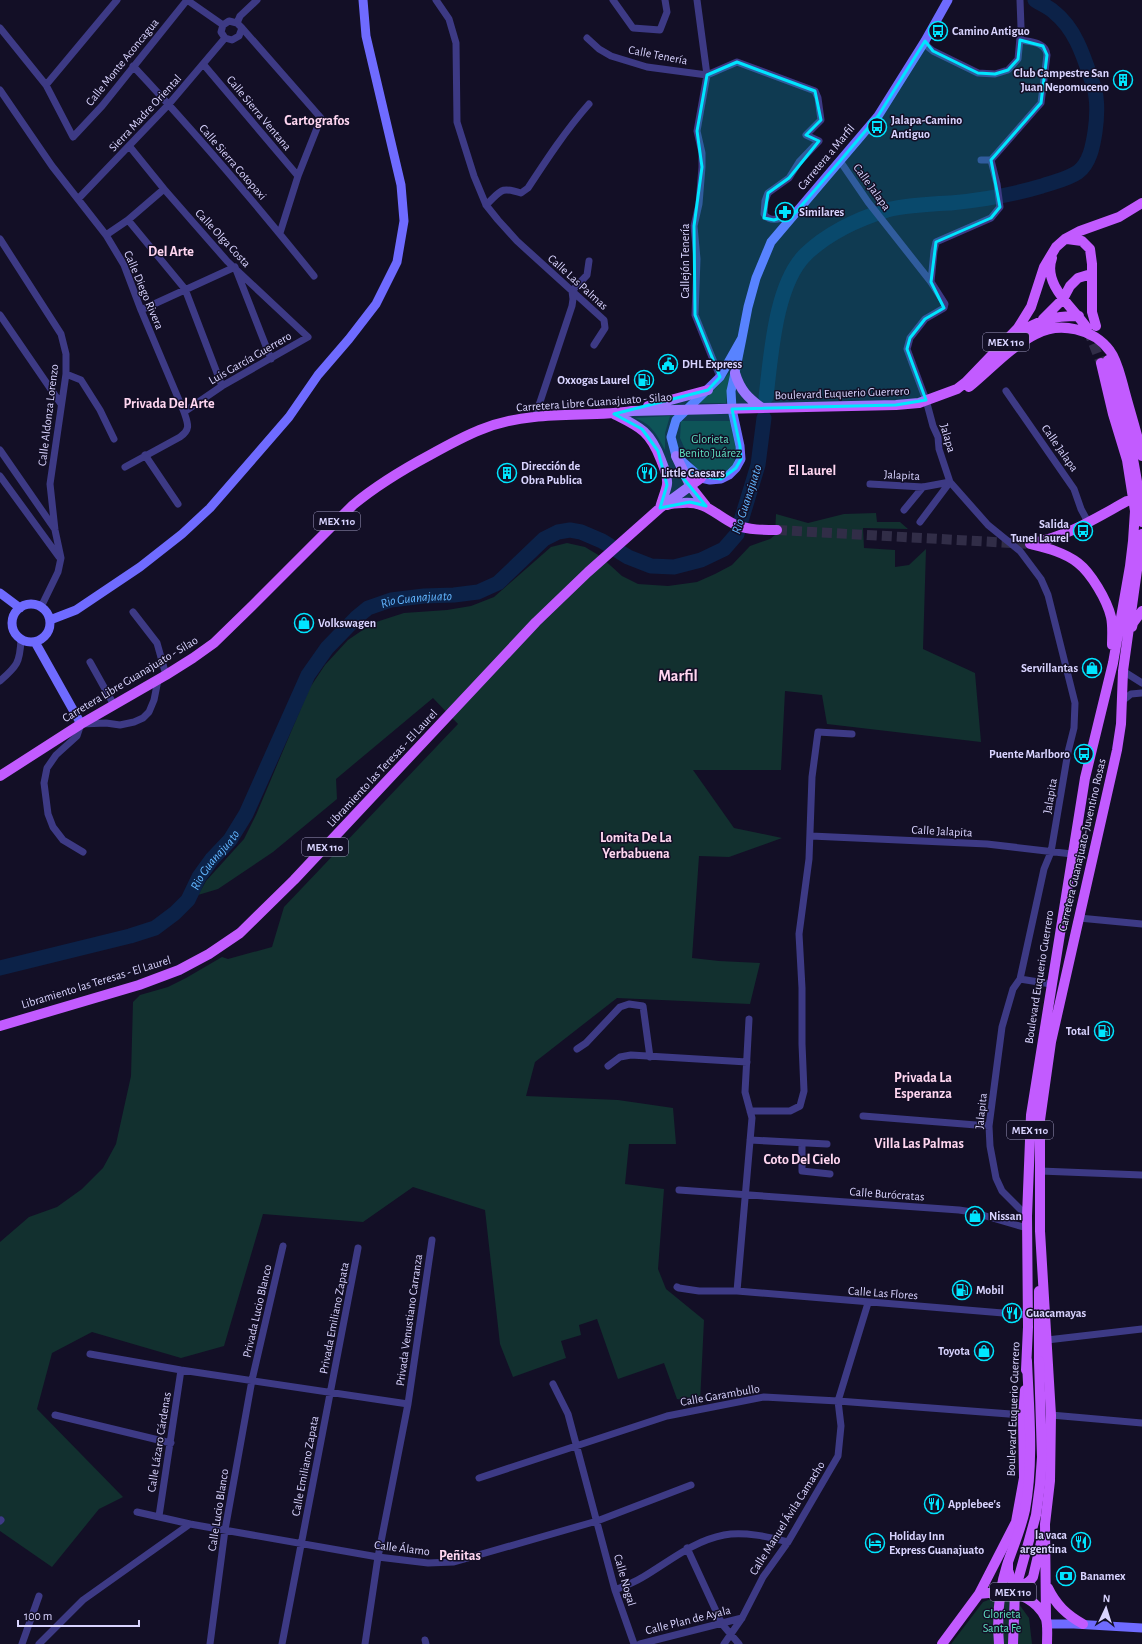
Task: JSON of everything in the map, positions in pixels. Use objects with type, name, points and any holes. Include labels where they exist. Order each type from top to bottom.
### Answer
[{"type":"main road","name":"MEX 110","points":[[1056,247],[1080,231],[1119,217],[1142,203]]},
{"type":"main road","points":[[1056,247],[1050,263],[1051,278],[1063,299],[1092,327],[1092,256],[1087,246],[1082,241],[1067,239]]},
{"type":"main road","name":"Boulevard Euquerio Guerrero","points":[[732,409],[924,402],[957,389],[966,382],[1018,328],[1031,307],[1044,267],[1056,247]]},
{"type":"main road","points":[[1043,319],[1063,299],[1066,290],[1078,278],[1091,274]]},
{"type":"main road","points":[[1012,335],[1043,319],[1060,316],[1079,316]]},
{"type":"main road","points":[[924,402],[957,394],[969,387],[1000,359],[1037,333],[1048,329],[1070,328],[1092,336],[1102,342],[1111,352],[1118,371],[1142,456]]},
{"type":"main road","name":"Boulevard Euquerio Guerrero","points":[[979,1594],[1010,1537],[1016,1522],[1024,1478],[1023,1415],[1027,1361],[1027,1216],[1030,1115],[1085,778],[1113,663],[1130,566],[1135,511],[1127,460],[1113,414],[1104,362],[1129,435],[1138,481],[1142,522]]},
{"type":"main road","points":[[735,373],[738,383],[744,393],[762,408]]},
{"type":"main road","points":[[632,411],[708,390]]},
{"type":"main road","name":"Carretera Libre Guanajuato - Silao","points":[[0,776],[81,724],[162,678],[214,643],[370,490],[471,433],[497,423],[535,417],[614,414],[632,411],[732,409]]},
{"type":"main road","points":[[614,414],[642,429],[651,438],[658,451],[666,472],[667,485],[660,508]]},
{"type":"main road","name":"MEX 110","points":[[676,456],[691,487],[706,506]]},
{"type":"main road","name":"Libramiento las Teresas - El Laurel","points":[[0,1026],[139,985],[179,970],[209,954],[240,933],[320,852],[536,622],[588,572],[660,508],[691,487],[701,478]]},
{"type":"main road","points":[[1113,663],[1111,618],[1106,603],[1097,587],[1078,563],[1061,553],[1030,544],[1056,538],[1127,501]]},
{"type":"main road","name":"MEX 110","points":[[660,508],[672,504],[690,502],[706,506],[737,525],[750,528],[776,530]]},
{"type":"main road","name":"MEX 110","points":[[1126,650],[1142,534]]},
{"type":"main road","name":"MEX 110","points":[[1126,650],[1133,622],[1142,611]]},
{"type":"main road","name":"Carretera Guanajuato-Juventino Rosas","points":[[1046,1622],[1046,1524],[1050,1481],[1051,1415],[1040,1231],[1040,1120],[1051,1042],[1117,750],[1121,724],[1123,671],[1126,650]]},
{"type":"main road","points":[[1013,1644],[1015,1591],[1036,1515],[1040,1485],[1042,1457],[1038,1361],[1038,1295],[1042,1279]]},
{"type":"main road","points":[[999,1644],[1002,1586],[1024,1512],[1028,1483],[1030,1457],[1027,1361]]},
{"type":"main road","points":[[1020,1504],[1021,1521],[1012,1550],[1008,1570],[1011,1579],[1015,1582],[1026,1584],[1032,1577],[1046,1524]]},
{"type":"main road","points":[[1047,1586],[1053,1599],[1060,1607],[1083,1624]]},
{"type":"main road","name":"MEX 110","points":[[942,1644],[979,1594],[1002,1591],[1019,1594],[1031,1600],[1041,1610],[1046,1622],[1047,1644]]},
{"type":"street","points":[[0,28],[46,85],[117,0]]},
{"type":"street","points":[[187,0],[223,25]]},
{"type":"street","name":"Calle Monte Aconcagua","points":[[46,85],[74,137],[102,106],[187,0]]},
{"type":"street","points":[[257,0],[240,16],[239,26],[239,36],[232,40],[225,38],[221,32],[223,25],[229,21],[239,26],[321,118],[298,176],[280,233]]},
{"type":"street","points":[[50,620],[76,610],[140,567],[182,534],[210,508],[289,417],[318,374],[349,339],[376,304],[397,262],[404,222],[401,185],[366,36],[363,0]]},
{"type":"street","name":"Calle Las Palmas","points":[[436,0],[449,19],[456,43],[457,122],[474,176],[486,205],[517,241],[597,312],[604,320],[605,328],[594,344]]},
{"type":"street","points":[[613,0],[633,28],[660,30],[667,12],[665,0]]},
{"type":"street","name":"Callejón Tenería","points":[[697,0],[707,75],[697,131],[702,153],[702,167],[699,204],[694,226],[697,259],[695,315],[720,377]]},
{"type":"street","name":"Carretera a Marfil","points":[[732,409],[731,392],[748,306],[763,258],[771,242],[878,116],[925,42],[948,0]]},
{"type":"street","points":[[925,42],[928,48],[978,73],[995,74],[1008,70],[1018,59],[1021,27],[1020,0]]},
{"type":"street","name":"Sierra Madre Oriental","points":[[78,199],[130,147],[204,65],[225,38]]},
{"type":"street","name":"Calle Tenería","points":[[587,38],[599,49],[611,56],[647,66],[707,75]]},
{"type":"street","points":[[981,160],[991,160],[1041,104],[1046,50],[1043,46],[1020,40]]},
{"type":"street","points":[[707,75],[737,62],[815,91],[821,120],[806,135],[819,140],[799,162],[789,178],[768,193],[765,201],[764,214],[767,219],[774,220],[795,213]]},
{"type":"street","name":"Calle Sierra Ventana","points":[[204,65],[298,176]]},
{"type":"street","name":"Calle Sierra Cotopaxi","points":[[133,66],[169,104],[280,233],[314,276]]},
{"type":"street","name":"Calle Diego Rivera","points":[[0,90],[52,166],[106,235],[124,265],[141,310],[184,412],[188,426],[186,433],[125,467]]},
{"type":"street","points":[[486,205],[502,191],[509,189],[521,194],[528,188],[577,116],[589,104]]},
{"type":"street","name":"Calle Olga Costa","points":[[130,147],[164,189],[227,261],[308,337]]},
{"type":"street","points":[[931,282],[936,242],[991,218],[1000,207],[997,184],[991,160]]},
{"type":"street","name":"Calle Jalapa","points":[[840,161],[868,202],[931,282],[945,304],[944,308],[925,318],[910,338],[907,349],[924,402]]},
{"type":"street","points":[[106,235],[128,220],[164,189]]},
{"type":"street","points":[[128,220],[185,289],[222,386]]},
{"type":"street","name":"Calle Aldonza Lorenzo","points":[[0,239],[60,334],[66,354],[66,374],[50,484],[55,530],[60,558],[58,572],[41,607]]},
{"type":"street","points":[[535,417],[572,306],[572,291],[586,275],[589,261]]},
{"type":"street","points":[[141,310],[235,267],[271,359]]},
{"type":"street","points":[[0,315],[61,404]]},
{"type":"street","name":"Luis García Guerrero","points":[[184,412],[222,386],[308,337]]},
{"type":"street","name":"Carretera a Marfil","points":[[685,410],[708,390],[720,377],[742,338]]},
{"type":"street","points":[[66,374],[81,380],[100,410],[114,439]]},
{"type":"street","name":"Calle Jalapa","points":[[1006,391],[1074,489],[1081,509],[1088,522]]},
{"type":"street","name":"Jalapa","points":[[924,402],[938,437],[939,449],[950,482]]},
{"type":"street","points":[[676,456],[701,478],[721,480],[729,475],[736,468],[740,458],[740,446],[732,409]]},
{"type":"street","name":"MEX 110","points":[[676,456],[671,437],[676,420],[685,410]]},
{"type":"street","points":[[0,450],[55,530]]},
{"type":"street","points":[[145,455],[178,504]]},
{"type":"street","points":[[0,476],[60,558]]},
{"type":"street","points":[[920,522],[950,482]]},
{"type":"street","name":"Jalapita","points":[[870,484],[923,487],[950,482],[988,525],[1020,551],[1042,579],[1048,596],[1075,703],[1074,728],[1068,752],[1050,852],[1044,869],[1020,979],[1013,989],[1002,1027],[989,1126],[990,1146],[996,1178],[1002,1191],[1027,1216]]},
{"type":"street","points":[[904,510],[923,487]]},
{"type":"street","points":[[0,593],[20,608]]},
{"type":"street","points":[[27,605],[41,607],[47,613],[50,620],[50,627],[47,634],[42,639],[35,642],[28,642],[21,639],[13,630],[12,624],[16,612],[20,608],[27,605]]},
{"type":"street","points":[[81,724],[106,723],[120,725],[134,722],[143,718],[149,712],[162,678],[157,643],[133,612]]},
{"type":"street","points":[[0,681],[12,671],[18,662],[21,639]]},
{"type":"street","points":[[35,642],[81,724],[77,736],[56,754],[47,768],[44,783],[48,814],[53,827],[63,840],[83,852]]},
{"type":"street","points":[[90,662],[114,705]]},
{"type":"street","points":[[1123,671],[1142,683]]},
{"type":"street","points":[[1121,702],[1131,694],[1142,693]]},
{"type":"street","points":[[750,1110],[790,1111],[800,1106],[804,1091],[802,988],[799,934],[811,836],[812,777],[818,732],[852,734]]},
{"type":"street","name":"Calle Jalapita","points":[[811,836],[986,844],[1072,854]]},
{"type":"street","points":[[1079,918],[1142,924]]},
{"type":"street","points":[[1020,979],[1051,984]]},
{"type":"street","points":[[577,1049],[586,1043],[620,1007],[629,1004],[643,1006],[650,1057]]},
{"type":"street","points":[[737,1291],[744,1195],[752,1118],[745,1092],[749,1019]]},
{"type":"street","points":[[608,1066],[620,1057],[631,1055],[747,1062]]},
{"type":"street","points":[[863,1116],[989,1126]]},
{"type":"street","points":[[750,1140],[827,1144]]},
{"type":"street","points":[[802,1143],[802,1171],[830,1174]]},
{"type":"street","points":[[1040,1171],[1142,1175]]},
{"type":"street","name":"Calle Burócratas","points":[[680,1190],[959,1210],[972,1212],[1027,1228]]},
{"type":"street","name":"Privada Venustiano Carranza","points":[[365,1644],[378,1557],[408,1404],[432,1240]]},
{"type":"street","name":"Privada Lucio Blanco","points":[[252,1380],[283,1246]]},
{"type":"street","name":"Privada Emiliano Zapata","points":[[331,1392],[358,1248]]},
{"type":"street","name":"Calle Las Flores","points":[[677,1287],[694,1291],[737,1291],[1028,1315]]},
{"type":"street","name":"Calle Manuel Ávila Camacho","points":[[724,1644],[742,1618],[763,1577],[788,1542],[838,1456],[841,1426],[838,1401],[868,1303]]},
{"type":"street","points":[[1047,1340],[1142,1329]]},
{"type":"street","points":[[90,1354],[181,1370],[408,1404]]},
{"type":"street","name":"Calle Lázaro Cárdenas","points":[[159,1516],[181,1370]]},
{"type":"street","name":"Calle Lucio Blanco","points":[[210,1644],[225,1530],[252,1380]]},
{"type":"street","name":"Calle Nogal","points":[[553,1384],[568,1414],[615,1590],[634,1644]]},
{"type":"street","name":"Calle Emiliano Zapata","points":[[301,1544],[331,1392]]},
{"type":"street","name":"Calle Garambullo","points":[[479,1478],[667,1416],[764,1397],[1023,1415]]},
{"type":"street","points":[[55,1415],[171,1443]]},
{"type":"street","points":[[1051,1415],[1142,1423]]},
{"type":"street","name":"Calle Álamo","points":[[137,1512],[190,1524],[378,1557],[428,1563],[454,1562],[597,1521],[691,1485]]},
{"type":"street","points":[[39,1644],[83,1600],[190,1524]]},
{"type":"street","points":[[615,1590],[642,1578],[687,1548],[726,1535],[761,1536],[788,1542]]},
{"type":"street","points":[[282,1644],[301,1544]]},
{"type":"street","points":[[687,1548],[722,1624],[739,1644]]},
{"type":"street","points":[[22,1644],[39,1596]]},
{"type":"street","name":"Calle Plan de Ayala","points":[[640,1644],[742,1618]]},
{"type":"street","points":[[1046,1622],[1142,1628]]},
{"type":"highlighted area","points":[[1020,40],[1043,46],[1047,55],[1041,103],[991,160],[1000,207],[991,218],[936,242],[931,282],[944,308],[925,319],[910,338],[907,349],[926,400],[896,405],[732,409],[740,446],[741,459],[736,468],[721,479],[679,473],[706,506],[690,502],[660,508],[667,485],[658,451],[642,429],[614,414],[708,390],[720,377],[695,315],[694,226],[702,167],[697,131],[707,75],[737,62],[815,91],[821,120],[806,135],[819,141],[789,178],[768,193],[764,218],[774,220],[795,213],[878,116],[925,41],[933,51],[978,73],[995,74],[1008,70],[1018,59]]},
{"type":"green space","points":[[732,370],[728,383],[726,403],[698,403],[716,388]]},
{"type":"green space","points":[[670,416],[665,433],[665,450],[650,427],[641,420],[635,418]]},
{"type":"green space","name":"Glorieta Benito Juárez","points":[[681,421],[730,421],[736,450],[734,463],[730,470],[715,477],[700,473],[690,461],[680,438]]},
{"type":"green space","points":[[876,513],[877,522],[900,522],[908,529],[863,528],[864,548],[895,550],[895,567],[909,565],[926,549],[923,649],[975,673],[981,742],[827,724],[822,695],[785,691],[781,770],[693,770],[734,828],[782,838],[729,857],[699,856],[692,958],[760,963],[750,1004],[617,998],[535,1062],[526,1096],[618,1100],[673,1108],[676,1144],[629,1144],[625,1184],[664,1189],[658,1269],[666,1289],[704,1320],[700,1403],[677,1399],[664,1363],[618,1379],[597,1319],[579,1325],[581,1335],[561,1341],[566,1358],[513,1377],[500,1344],[485,1210],[413,1187],[363,1222],[263,1214],[224,1346],[181,1358],[92,1332],[52,1353],[37,1409],[123,1497],[99,1509],[52,1567],[0,1531],[0,1242],[29,1217],[57,1207],[82,1189],[103,1168],[116,1144],[131,1076],[133,1002],[140,995],[168,987],[222,957],[228,959],[272,947],[284,907],[458,724],[433,698],[336,779],[337,799],[273,852],[218,889],[198,895],[206,881],[244,839],[256,815],[309,689],[325,665],[348,640],[373,623],[404,613],[447,610],[471,606],[494,597],[551,547],[567,543],[585,547],[600,556],[622,576],[638,584],[668,586],[697,582],[732,565],[750,546],[770,539],[775,535],[776,514],[808,523],[844,514]]},
{"type":"green space","name":"Glorieta Santa Fe","points":[[996,1597],[1016,1600],[1029,1618],[1032,1644],[951,1644],[983,1602]]},
{"type":"waterway","points":[[766,397],[776,321],[787,283],[796,267],[806,254],[815,246],[854,222],[887,210],[927,204],[951,203],[997,197],[1019,192],[1070,177],[1078,172],[1085,164],[1092,148],[1096,127],[1097,104],[1094,87],[1079,46],[1069,28],[1052,10],[1035,0]]},
{"type":"waterway","name":"Rio Guanajuato","points":[[0,968],[130,936],[155,928],[175,913],[188,900],[199,877],[212,859],[230,840],[246,814],[308,675],[327,648],[357,617],[368,608],[391,600],[478,592],[498,583],[544,539],[558,532],[570,530],[581,532],[602,541],[628,557],[651,566],[674,567],[701,560],[724,549],[737,534],[758,465],[764,418]]},
{"type":"tunnel","points":[[1088,330],[1101,363]]},
{"type":"tunnel","points":[[777,530],[1030,544]]},
{"type":"place","name":"Camino Antiguo","points":[[938,31]]},
{"type":"place","name":"Club Campestre San Juan Nepomuceno","points":[[1123,80]]},
{"type":"place","name":"Jalapa-Camino Antiguo","points":[[877,127]]},
{"type":"place","name":"Similares","points":[[785,212]]},
{"type":"place","name":"DHL Express","points":[[668,364]]},
{"type":"place","name":"Oxxogas Laurel","points":[[644,380]]},
{"type":"place","name":"Dirección de Obra Publica","points":[[507,473]]},
{"type":"place","name":"Little Caesars","points":[[647,473]]},
{"type":"place","name":"Salida Tunel Laurel","points":[[1083,531]]},
{"type":"place","name":"Volkswagen","points":[[304,623]]},
{"type":"place","name":"Servillantas","points":[[1092,668]]},
{"type":"place","name":"Puente Marlboro","points":[[1084,754]]},
{"type":"place","name":"Total","points":[[1104,1031]]},
{"type":"place","name":"Nissan","points":[[975,1216]]},
{"type":"place","name":"Mobil","points":[[962,1290]]},
{"type":"place","name":"Guacamayas","points":[[1012,1313]]},
{"type":"place","name":"Toyota","points":[[984,1351]]},
{"type":"place","name":"Applebee's","points":[[934,1504]]},
{"type":"place","name":"la vaca argentina","points":[[1081,1542]]},
{"type":"place","name":"Holiday Inn Express Guanajuato","points":[[875,1543]]},
{"type":"place","name":"Banamex","points":[[1066,1576]]},
{"type":"district","name":"Cartografos","points":[[317,120]]},
{"type":"district","name":"Del Arte","points":[[171,251]]},
{"type":"district","name":"Privada Del Arte","points":[[169,403]]},
{"type":"district","name":"El Laurel","points":[[812,470]]},
{"type":"district","name":"Marfil","points":[[678,675]]},
{"type":"district","name":"Lomita De La Yerbabuena","points":[[636,846]]},
{"type":"district","name":"Privada La Esperanza","points":[[923,1086]]},
{"type":"district","name":"Villa Las Palmas","points":[[919,1143]]},
{"type":"district","name":"Coto Del Cielo","points":[[802,1159]]},
{"type":"district","name":"Peñitas","points":[[460,1555]]}]
